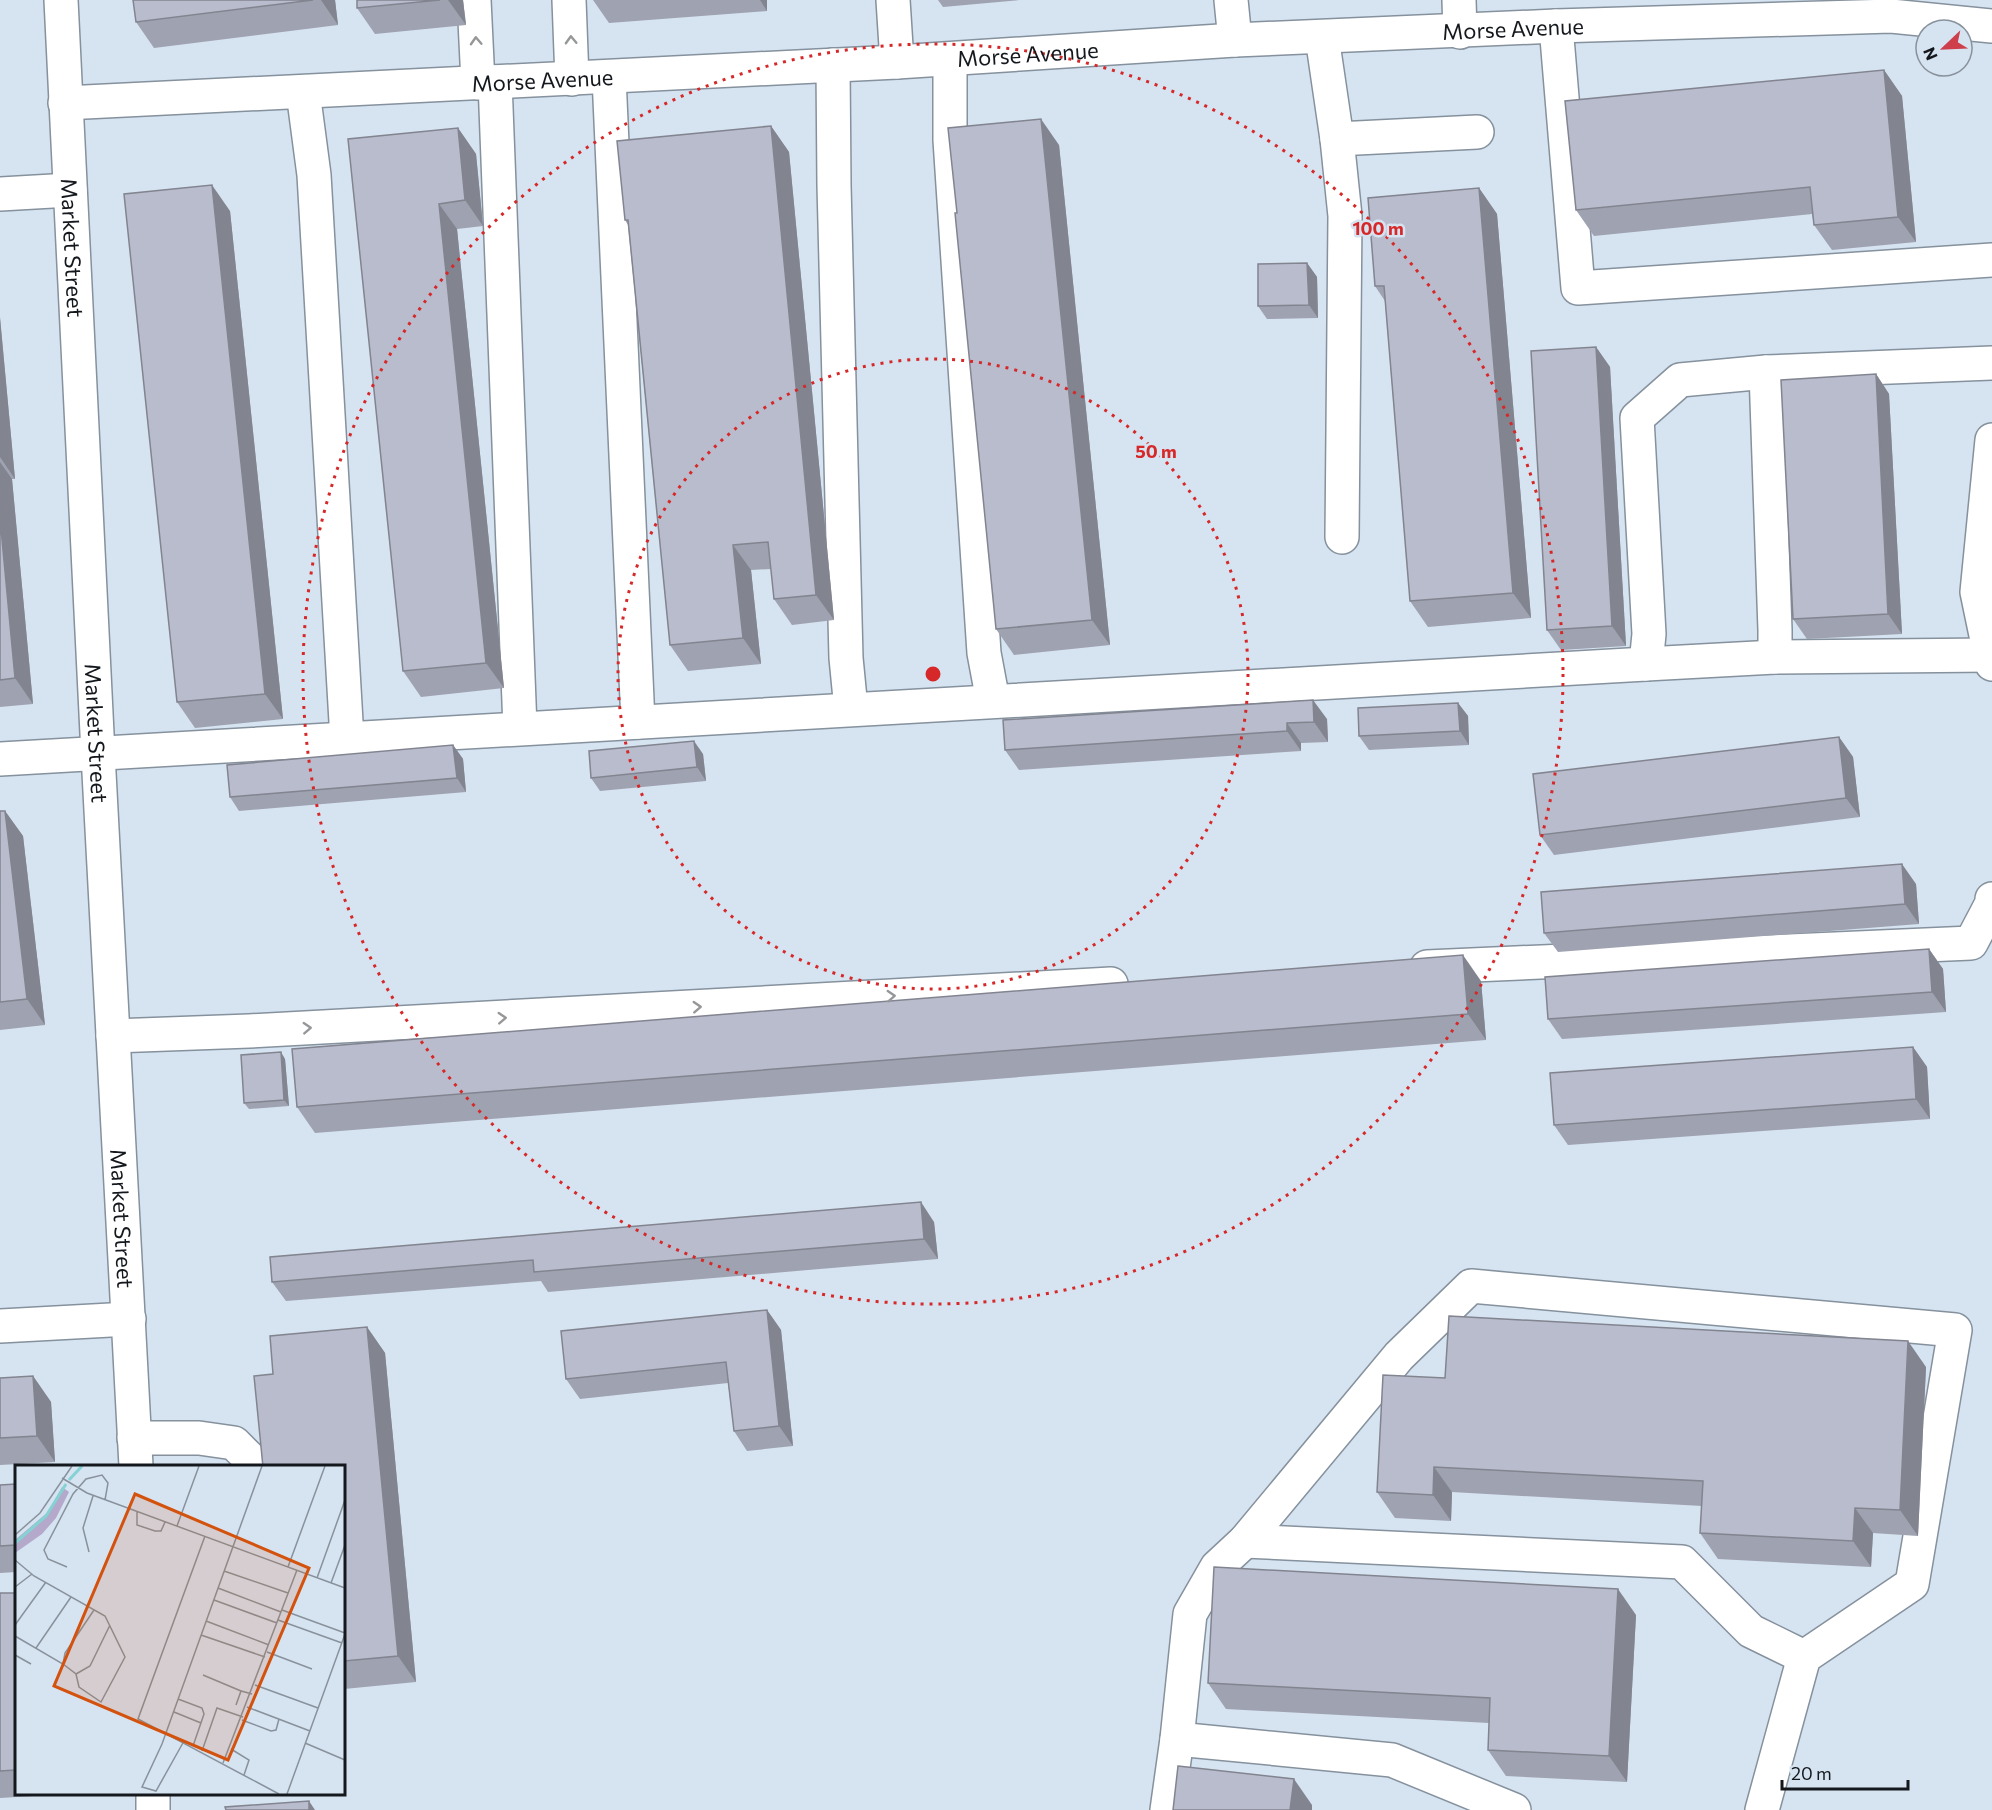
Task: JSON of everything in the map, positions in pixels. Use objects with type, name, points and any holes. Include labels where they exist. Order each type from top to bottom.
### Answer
[{"type":"street","name":"Market Street","points":[[61,0],[135,1452]]},
{"type":"street","points":[[474,0],[487,82],[520,728]]},
{"type":"street","points":[[569,0],[572,79]]},
{"type":"street","points":[[894,0],[897,62]]},
{"type":"street","points":[[1231,0],[1235,40]]},
{"type":"street","name":"Morse Avenue","points":[[65,103],[897,62],[1235,40],[1322,37],[1459,16],[1577,17],[1892,8],[1992,26]]},
{"type":"street","points":[[1577,17],[1578,288],[1992,260]]},
{"type":"street","points":[[1322,37],[1337,139],[1344,216],[1342,537]]},
{"type":"street","points":[[950,59],[950,140],[977,557],[984,653],[993,701]]},
{"type":"street","points":[[833,65],[845,622],[851,709]]},
{"type":"street","points":[[609,77],[638,722]]},
{"type":"street","points":[[303,92],[314,175],[347,739]]},
{"type":"street","points":[[1337,139],[1477,132]]},
{"type":"street","points":[[0,194],[70,190]]},
{"type":"street","points":[[1646,663],[1649,634],[1637,418],[1680,380],[1766,372],[1992,363]]},
{"type":"street","points":[[1766,372],[1775,657]]},
{"type":"street","points":[[0,759],[1646,663],[1775,657],[1991,658],[1977,592],[1991,449]]},
{"type":"street","points":[[1396,969],[1971,943],[1992,899]]},
{"type":"street","points":[[113,1036],[249,1031],[1145,982]]},
{"type":"street","points":[[1167,1810],[1190,1614],[1217,1567],[1245,1541],[1399,1356],[1471,1286],[1955,1330],[1912,1584],[1804,1658],[1756,1808]]},
{"type":"street","points":[[0,1326],[129,1319]]},
{"type":"street","points":[[135,1452],[199,1438],[234,1443],[252,1461],[253,1465]]},
{"type":"street","points":[[1245,1541],[1683,1562],[1751,1631],[1804,1658]]},
{"type":"street","points":[[1177,1738],[1392,1760],[1514,1810]]},
{"type":"building","points":[[133,0],[313,0],[136,22]]},
{"type":"building","points":[[357,0],[440,0],[357,8]]},
{"type":"building","points":[[1884,70],[1898,217],[1814,225],[1810,187],[1576,210],[1565,101]]},
{"type":"building","points":[[1041,119],[1092,620],[996,629],[948,128]]},
{"type":"building","points":[[771,126],[816,595],[774,599],[768,542],[733,545],[743,638],[670,645],[628,220],[625,220],[617,141]]},
{"type":"building","points":[[458,128],[465,200],[439,204],[486,663],[403,671],[348,139]]},
{"type":"building","points":[[212,185],[265,694],[177,702],[124,194]]},
{"type":"building","points":[[1479,188],[1513,593],[1410,601],[1384,286],[1375,286],[1368,198]]},
{"type":"building","points":[[1307,263],[1309,305],[1258,306],[1258,264]]},
{"type":"building","points":[[1596,347],[1612,626],[1547,630],[1531,351]]},
{"type":"building","points":[[1876,374],[1888,614],[1793,619],[1781,380]]},
{"type":"building","points":[[0,518],[15,678],[0,680]]},
{"type":"building","points":[[1313,700],[1314,722],[1287,723],[1287,731],[1005,750],[1003,720]]},
{"type":"building","points":[[1458,703],[1460,731],[1359,736],[1358,708]]},
{"type":"building","points":[[1839,737],[1846,798],[1540,835],[1533,774]]},
{"type":"building","points":[[694,741],[697,767],[591,778],[589,751]]},
{"type":"building","points":[[453,745],[457,778],[230,797],[227,765]]},
{"type":"building","points":[[0,811],[5,811],[27,999],[0,1002]]},
{"type":"building","points":[[1902,864],[1905,904],[1544,933],[1541,892]]},
{"type":"building","points":[[1929,949],[1932,992],[1548,1019],[1545,977]]},
{"type":"building","points":[[1463,955],[1468,1014],[297,1107],[292,1049]]},
{"type":"building","points":[[1913,1047],[1916,1099],[1554,1125],[1550,1073]]},
{"type":"building","points":[[281,1052],[284,1100],[244,1103],[241,1055]]},
{"type":"building","points":[[921,1202],[924,1239],[534,1272],[533,1260],[272,1282],[270,1257]]},
{"type":"building","points":[[767,1310],[779,1426],[734,1431],[726,1362],[566,1379],[561,1331]]},
{"type":"building","points":[[1449,1316],[1908,1341],[1900,1510],[1855,1508],[1853,1541],[1700,1533],[1703,1481],[1434,1467],[1433,1495],[1377,1492],[1383,1375],[1445,1378]]},
{"type":"building","points":[[367,1327],[398,1656],[345,1661],[345,1465],[263,1465],[254,1376],[273,1374],[270,1336]]},
{"type":"building","points":[[33,1376],[37,1436],[0,1438],[0,1378]]},
{"type":"building","points":[[15,1484],[15,1545],[0,1546],[0,1485]]},
{"type":"building","points":[[1214,1567],[1618,1589],[1609,1756],[1488,1750],[1490,1698],[1208,1683]]},
{"type":"building","points":[[0,1593],[15,1593],[15,1770],[0,1771]]},
{"type":"building","points":[[1178,1766],[1294,1779],[1290,1810],[1173,1810]]},
{"type":"building","points":[[309,1801],[309,1810],[226,1810],[225,1807]]}]
